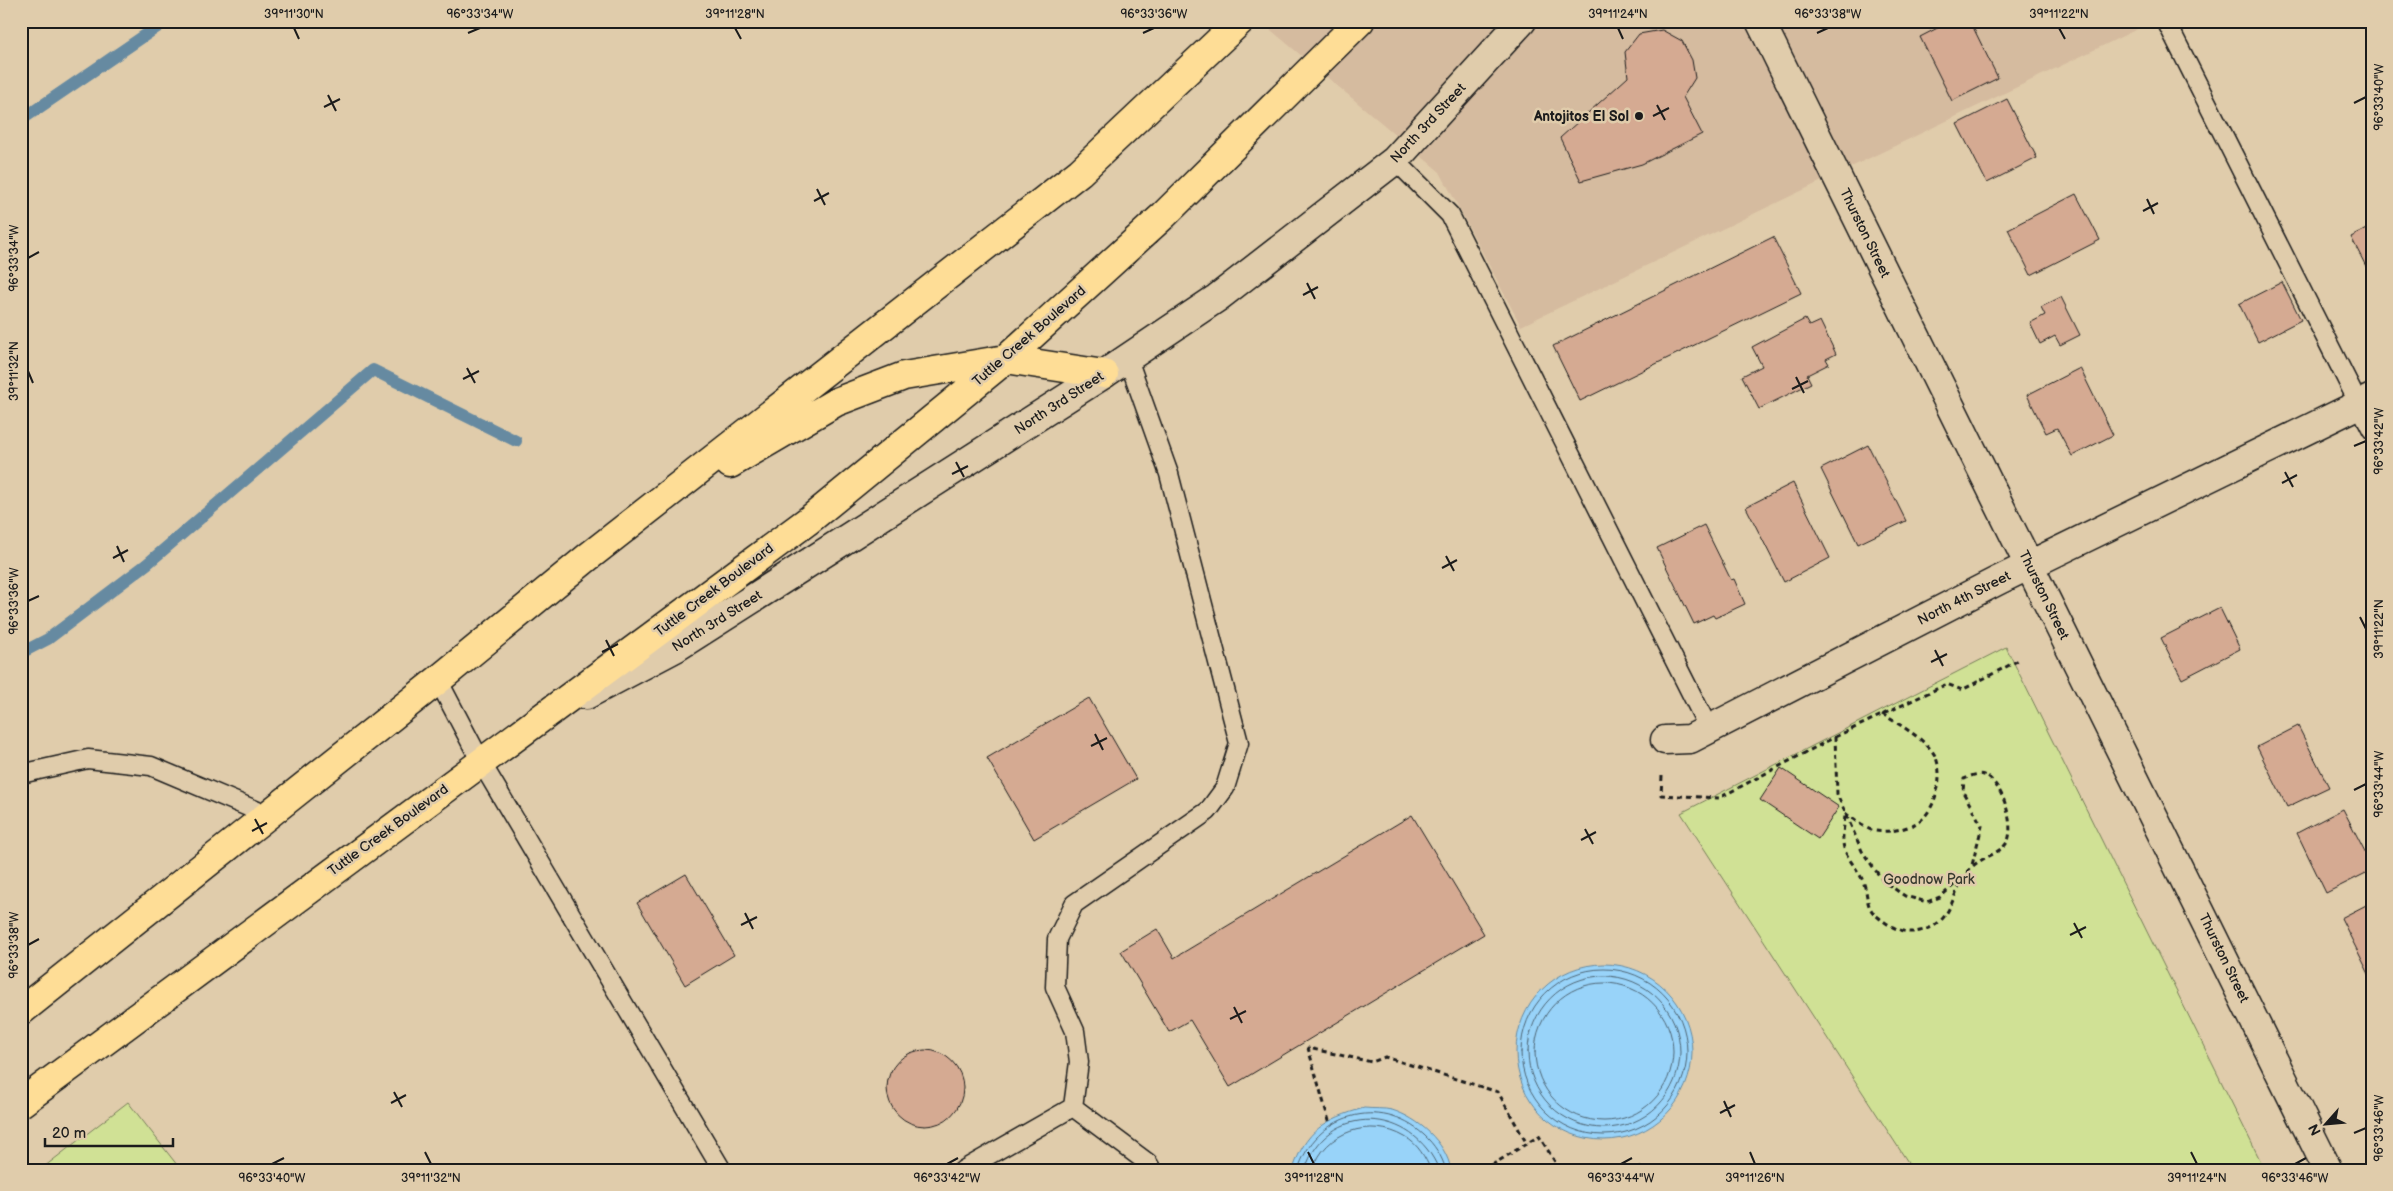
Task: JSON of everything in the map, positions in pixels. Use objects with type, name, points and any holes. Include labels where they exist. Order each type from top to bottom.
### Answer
[{"type":"highway","points":[[21,1011],[438,680],[588,557],[1080,172],[1240,21]]},
{"type":"highway","name":"Tuttle Creek Boulevard","points":[[21,1103],[809,520],[1006,359],[1164,215],[1360,21]]},
{"type":"highway","points":[[672,492],[740,459],[836,402],[904,376],[1006,359],[1104,374]]},
{"type":"street","name":"North 3rd Street","points":[[544,717],[677,647],[1104,374],[1217,298],[1395,160],[1522,21]]},
{"type":"street","name":"Thurston Street","points":[[1763,22],[2328,1170]]},
{"type":"street","name":"North 4th Street","points":[[1664,740],[1690,739],[2029,565],[2365,401]]},
{"type":"lane","points":[[2166,21],[2365,401],[2372,430]]},
{"type":"lane","points":[[1395,160],[1450,215],[1709,729]]},
{"type":"lane","points":[[1073,1107],[1079,1062],[1076,1031],[1055,987],[1057,939],[1074,904],[1208,811],[1225,788],[1239,743],[1169,474],[1128,358]]},
{"type":"lane","points":[[438,680],[481,762],[722,1170]]},
{"type":"lane","points":[[21,774],[88,759],[151,766],[266,815]]},
{"type":"lane","points":[[963,1170],[1073,1107]]},
{"type":"lane","points":[[1073,1107],[1148,1163],[1152,1170]]},
{"type":"path","points":[[1664,740],[1661,795],[1719,798],[1835,737],[1947,684],[1962,690],[2019,660]]},
{"type":"path","points":[[1845,814],[1873,831],[1891,831],[1912,825],[1925,816],[1936,793],[1939,773],[1934,754],[1906,729],[1882,714]]},
{"type":"path","points":[[1835,737],[1837,794],[1862,851],[1883,881],[1905,896],[1927,902],[1940,897],[1962,879]]},
{"type":"path","points":[[1845,814],[1844,847],[1864,884],[1870,911],[1888,925],[1911,933],[1931,929],[1943,920],[1962,879],[1972,866],[2003,847],[2009,838],[2010,816],[1999,790],[1986,776],[1975,774],[1964,779],[1963,792],[1982,826],[1972,866]]},
{"type":"path","points":[[1329,1121],[1308,1048],[1372,1062],[1385,1057],[1498,1092],[1527,1144]]},
{"type":"path","points":[[1484,1170],[1539,1136],[1560,1170]]},
{"type":"path","points":[[1637,1170],[1643,1166]]},
{"type":"shaded area","points":[[1260,21],[2154,21],[1521,326],[1440,172]]},
{"type":"green space","name":"Goodnow Park","points":[[2006,647],[2265,1170],[1913,1170],[1681,813]]},
{"type":"green space","points":[[128,1102],[181,1170],[40,1170]]},
{"type":"water","points":[[1604,964],[1638,971],[1660,984],[1672,996],[1685,1018],[1692,1052],[1685,1086],[1672,1108],[1660,1120],[1638,1133],[1604,1140],[1570,1133],[1548,1120],[1536,1108],[1523,1086],[1516,1052],[1523,1018],[1536,996],[1548,984],[1570,971]]},
{"type":"water","points":[[1364,1108],[1392,1110],[1421,1125],[1443,1150],[1451,1170],[1293,1170],[1304,1145],[1319,1128],[1339,1117]]},
{"type":"building","points":[[1951,21],[1970,21],[1998,78],[1952,101],[1920,37]]},
{"type":"building","name":"Antojitos El Sol","points":[[1662,30],[1682,41],[1692,60],[1695,78],[1683,97],[1702,134],[1642,164],[1581,181],[1560,138],[1628,77],[1625,52],[1639,34]]},
{"type":"building","points":[[2007,99],[2037,158],[1987,183],[1957,124]]},
{"type":"building","points":[[2076,194],[2100,240],[2031,275],[2008,229]]},
{"type":"building","points":[[2372,226],[2372,278],[2351,237]]},
{"type":"building","points":[[1773,237],[1801,293],[1580,401],[1553,346]]},
{"type":"building","points":[[2282,282],[2301,320],[2258,342],[2239,304]]},
{"type":"building","points":[[2061,297],[2080,335],[2060,345],[2055,336],[2040,344],[2030,323],[2045,315],[2041,307]]},
{"type":"building","points":[[1805,319],[1809,326],[1820,321],[1836,354],[1826,359],[1829,364],[1807,375],[1811,383],[1759,409],[1742,376],[1762,366],[1752,347]]},
{"type":"building","points":[[2080,368],[2113,435],[2072,456],[2057,428],[2046,433],[2027,395]]},
{"type":"building","points":[[1868,445],[1906,521],[1858,544],[1821,469]]},
{"type":"building","points":[[1793,483],[1830,558],[1784,582],[1746,507]]},
{"type":"building","points":[[1704,525],[1731,580],[1734,579],[1745,604],[1715,618],[1713,615],[1694,624],[1657,548]]},
{"type":"building","points":[[2220,608],[2240,649],[2182,679],[2161,638]]},
{"type":"building","points":[[1089,698],[1136,779],[1034,839],[987,758]]},
{"type":"building","points":[[2298,726],[2329,787],[2287,807],[2257,747]]},
{"type":"building","points":[[1781,768],[1839,807],[1818,839],[1760,800]]},
{"type":"building","points":[[2343,809],[2372,865],[2372,870],[2326,893],[2297,833]]},
{"type":"building","points":[[1412,815],[1484,934],[1230,1087],[1190,1020],[1169,1032],[1121,951],[1157,929],[1174,958]]},
{"type":"building","points":[[686,874],[734,955],[685,985],[637,903]]},
{"type":"building","points":[[2372,902],[2372,980],[2341,918]]},
{"type":"building","points":[[918,1050],[932,1050],[946,1056],[957,1067],[963,1081],[960,1103],[952,1115],[932,1126],[918,1126],[904,1120],[893,1109],[887,1095],[887,1081],[893,1067],[904,1056]]},
{"type":"waterway","points":[[21,120],[166,21]]},
{"type":"waterway","points":[[21,653],[48,639],[147,564],[373,370],[516,441]]},
{"type":"place","name":"Antojitos El Sol","points":[[1639,116]]}]
